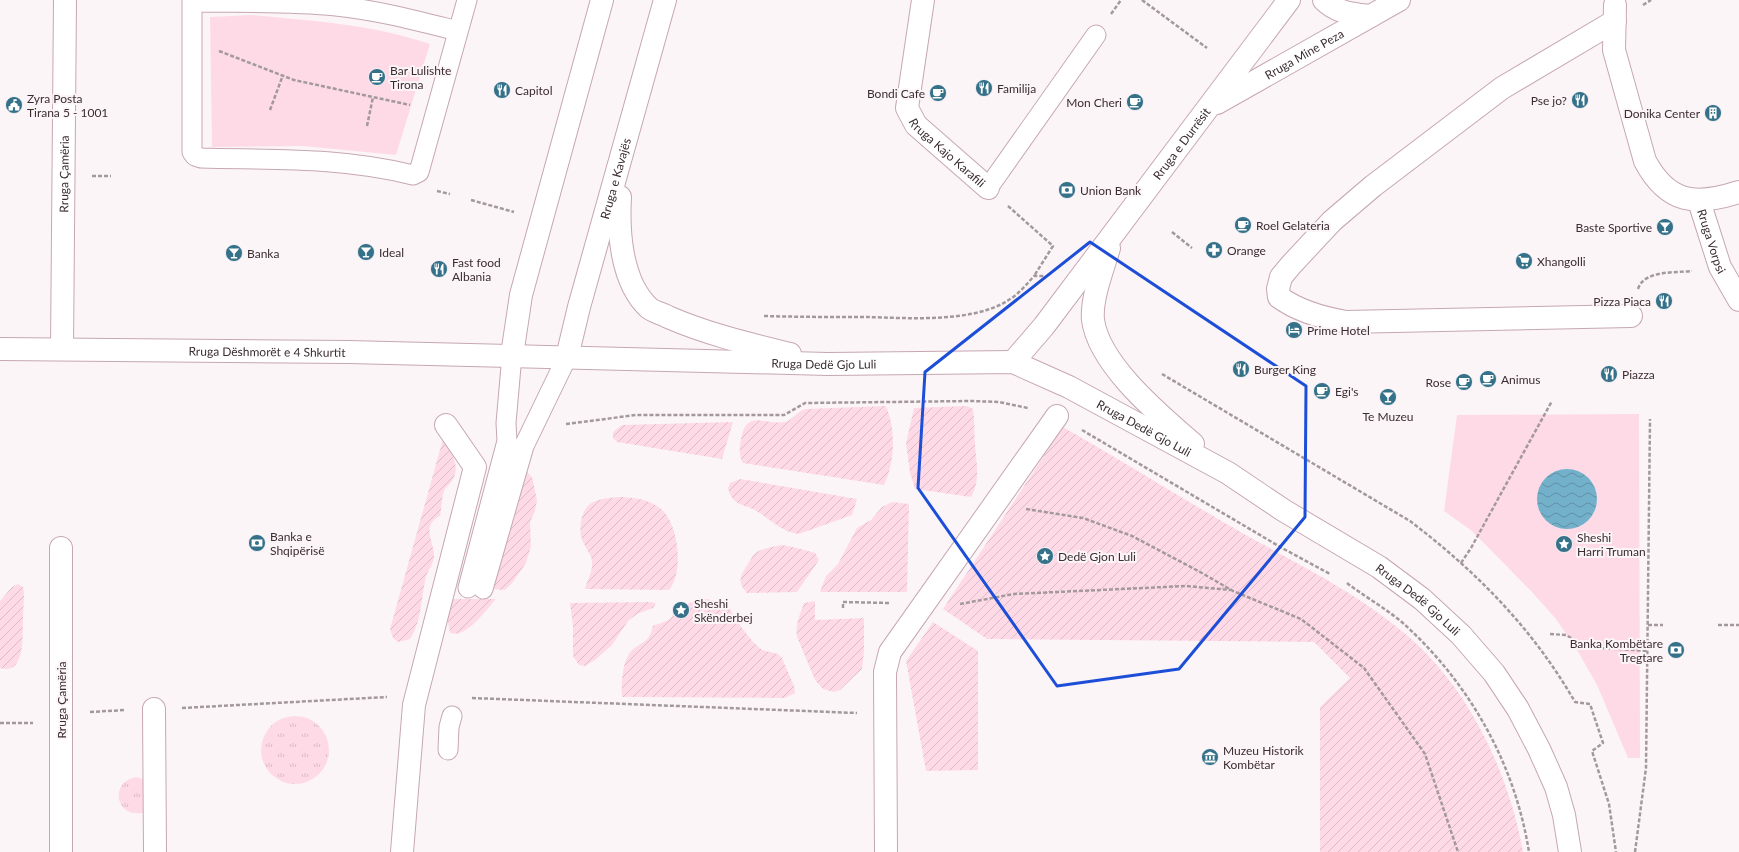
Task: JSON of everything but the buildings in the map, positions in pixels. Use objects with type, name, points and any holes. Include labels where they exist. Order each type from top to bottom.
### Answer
[{"type":"main road","name":"Rruga Çamëria","points":[[62,348],[65,0]]},
{"type":"main road","points":[[512,355],[521,295],[602,0]]},
{"type":"main road","name":"Rruga e Kavajës","points":[[568,357],[579,307],[665,0]]},
{"type":"main road","name":"Rruga Kajo Karafili","points":[[923,0],[907,108],[916,125],[988,188]]},
{"type":"main road","name":"Rruga e Durrësit","points":[[1013,362],[1044,326],[1083,275],[1289,0]]},
{"type":"main road","points":[[1324,0],[1331,7],[1346,14],[1371,16]]},
{"type":"main road","name":"Rruga Mine Peza","points":[[1209,108],[1399,0]]},
{"type":"main road","points":[[1631,316],[1346,322],[1328,318],[1288,304],[1279,298],[1278,289],[1281,277],[1291,264],[1332,221],[1373,186],[1502,88],[1615,13],[1614,50],[1645,161],[1653,176],[1665,189],[1682,197],[1699,201],[1719,198],[1739,192]]},
{"type":"main road","points":[[622,154],[619,225],[624,258],[634,290],[650,308],[693,328],[828,364]]},
{"type":"main road","name":"Rruga Vorpsi","points":[[1699,201],[1720,267],[1739,300]]},
{"type":"main road","points":[[1112,236],[1094,305],[1093,320],[1100,341],[1122,377],[1164,418],[1228,473]]},
{"type":"main road","name":"Rruga Dëshmorët e 4 Shkurtit","points":[[0,349],[62,348],[533,356]]},
{"type":"main road","name":"Rruga Dedë Gjo Luli","points":[[533,356],[828,364],[1013,362],[1069,387],[1228,473],[1283,510],[1379,567],[1422,599],[1461,635],[1494,673],[1518,709],[1539,749],[1556,787],[1564,815],[1570,852]]},
{"type":"main road","points":[[886,852],[885,672],[890,652],[1056,416]]},
{"type":"main road","points":[[402,852],[416,696],[475,467],[446,425]]},
{"type":"main road","name":"Rruga Çamëria","points":[[61,548],[61,852]]},
{"type":"main road","points":[[154,709],[155,852]]},
{"type":"lane","points":[[458,31],[382,14],[336,6],[192,1],[192,152],[195,156],[200,158],[328,161],[382,167],[413,175],[417,174],[419,172],[467,0]]},
{"type":"lane","name":"Rruga Kajo Karafili","points":[[988,188],[1096,35]]},
{"type":"lane","points":[[512,355],[506,423],[507,441],[476,589],[524,446],[568,357]]},
{"type":"lane","points":[[445,750],[449,727],[447,716]]},
{"type":"path","points":[[1142,0],[1207,48]]},
{"type":"path","points":[[216,50],[294,80],[412,105]]},
{"type":"path","points":[[270,110],[283,75]]},
{"type":"path","points":[[294,80],[295,76]]},
{"type":"path","points":[[366,126],[373,97]]},
{"type":"path","points":[[759,316],[913,318],[959,315],[983,311],[1007,301],[1022,290],[1034,276],[1053,246],[988,188]]},
{"type":"path","points":[[471,200],[514,212]]},
{"type":"path","points":[[1172,232],[1192,248]]},
{"type":"path","points":[[1631,316],[1640,282],[1650,276],[1720,267]]},
{"type":"path","points":[[1034,276],[1083,275]]},
{"type":"path","points":[[1158,372],[1410,521],[1461,563],[1487,587],[1539,646],[1575,702],[1590,704],[1603,743],[1592,751],[1609,804],[1616,852]]},
{"type":"path","points":[[584,422],[636,415],[784,415],[805,403],[902,401],[999,402],[1046,412],[1056,416],[1282,548],[1337,578]]},
{"type":"path","points":[[1461,563],[1471,548],[1552,401]]},
{"type":"path","points":[[1635,852],[1646,768],[1650,419]]},
{"type":"path","points":[[994,505],[1076,517],[1132,536],[1202,572],[1233,591],[1302,619],[1364,668],[1425,754],[1458,852]]},
{"type":"path","points":[[1344,581],[1402,623],[1440,661],[1460,685],[1492,739],[1507,772],[1526,828],[1530,852]]},
{"type":"path","points":[[924,604],[963,604],[1014,594],[1186,586],[1233,591]]},
{"type":"path","points":[[843,608],[843,602],[865,603]]},
{"type":"path","points":[[1648,625],[1663,625]]},
{"type":"path","points":[[1718,625],[1739,625]]},
{"type":"path","points":[[1550,634],[1566,635],[1587,646],[1648,651]]},
{"type":"path","points":[[61,714],[416,696]]},
{"type":"path","points":[[471,698],[885,714]]},
{"type":"highlighted area","points":[[1090,242],[1306,386],[1305,517],[1179,669],[1057,686],[918,488],[925,372]]},
{"type":"green space","points":[[252,15],[342,24],[408,37],[430,44],[396,155],[303,146],[212,147],[210,17]]},
{"type":"green space","points":[[886,406],[893,435],[893,446],[888,476],[884,485],[743,463],[741,458],[741,439],[747,424],[752,421],[785,422],[806,409]]},
{"type":"green space","points":[[967,406],[973,409],[977,471],[976,484],[971,497],[915,489],[910,473],[906,443],[914,408]]},
{"type":"green space","points":[[1639,414],[1640,758],[1628,758],[1597,685],[1577,650],[1556,619],[1531,591],[1472,531],[1444,511],[1457,415]]},
{"type":"green space","points":[[733,422],[722,459],[617,442],[613,438],[613,432],[622,425]]},
{"type":"green space","points":[[1063,427],[1221,521],[1346,591],[1385,618],[1426,653],[1447,677],[1465,703],[1482,732],[1496,761],[1507,791],[1523,852],[1320,852],[1320,707],[1350,678],[1314,642],[987,639],[943,609]]},
{"type":"green space","points":[[443,439],[454,458],[456,469],[455,474],[452,481],[444,491],[440,516],[434,520],[431,525],[430,535],[434,557],[424,585],[417,625],[410,639],[398,642],[393,638],[390,629]]},
{"type":"green space","points":[[525,470],[532,477],[537,500],[535,511],[530,522],[531,546],[526,563],[513,582],[505,590],[492,589]]},
{"type":"green space","points":[[740,479],[857,499],[852,515],[799,534],[793,533],[782,529],[758,512],[736,502],[733,499],[728,488],[730,483]]},
{"type":"green space","points":[[617,497],[629,497],[646,501],[661,509],[667,516],[675,537],[678,561],[674,582],[669,590],[585,589],[591,572],[592,559],[581,538],[580,528],[582,517],[584,512],[593,502]]},
{"type":"green space","points":[[892,502],[909,504],[907,592],[820,592],[826,576],[838,564],[857,528],[871,520],[882,507]]},
{"type":"green space","points":[[781,545],[815,553],[819,560],[797,592],[747,593],[741,584],[741,577],[753,555],[757,552]]},
{"type":"green space","points":[[18,584],[23,587],[24,593],[21,653],[14,666],[8,669],[0,668],[0,601],[12,587]]},
{"type":"green space","points":[[450,599],[496,599],[469,628],[456,634],[450,633],[448,622]]},
{"type":"green space","points":[[707,599],[719,602],[729,608],[753,642],[762,650],[778,654],[782,658],[794,686],[795,693],[785,698],[622,697],[623,670],[631,651],[647,639],[653,626],[669,620],[680,606]]},
{"type":"green space","points":[[815,601],[815,620],[864,618],[864,651],[862,669],[840,690],[834,692],[823,689],[815,680],[797,637],[797,624],[804,603]]},
{"type":"green space","points":[[570,603],[656,603],[653,608],[637,614],[628,621],[612,645],[595,660],[585,666],[579,665],[573,656],[573,626]]},
{"type":"green space","points":[[933,622],[978,651],[978,770],[926,771],[906,661]]},
{"type":"green space","points":[[295,716],[308,718],[319,726],[327,737],[329,750],[327,763],[319,774],[308,782],[295,784],[282,782],[271,774],[263,763],[261,750],[263,737],[271,726],[282,718]]},
{"type":"green space","points":[[136,777],[148,781],[146,812],[136,813],[128,811],[122,806],[119,800],[121,786],[127,781]]},
{"type":"water","points":[[1561,469],[1573,469],[1584,474],[1592,482],[1597,493],[1595,511],[1584,524],[1573,529],[1561,529],[1550,524],[1542,516],[1537,505],[1537,493],[1542,482],[1550,474]]},
{"type":"place","name":"Bar Lulishte Tirona","points":[[377,77]]},
{"type":"place","name":"Familija","points":[[984,88]]},
{"type":"place","name":"Capitol","points":[[502,90]]},
{"type":"place","name":"Bondi Cafe","points":[[938,93]]},
{"type":"place","name":"Pse jo?","points":[[1580,100]]},
{"type":"place","name":"Mon Cheri","points":[[1135,102]]},
{"type":"place","name":"Zyra Posta Tirana 5 - 1001","points":[[14,105]]},
{"type":"place","name":"Donika Center","points":[[1713,113]]},
{"type":"place","name":"Union Bank","points":[[1067,190]]},
{"type":"place","name":"Roel Gelateria","points":[[1243,225]]},
{"type":"place","name":"Baste Sportive","points":[[1665,227]]},
{"type":"place","name":"Orange","points":[[1214,250]]},
{"type":"place","name":"Ideal","points":[[366,252]]},
{"type":"place","name":"Banka","points":[[234,253]]},
{"type":"place","name":"Xhangolli","points":[[1524,261]]},
{"type":"place","name":"Fast food Albania","points":[[439,269]]},
{"type":"place","name":"Pizza Piaca","points":[[1664,301]]},
{"type":"place","name":"Prime Hotel","points":[[1294,330]]},
{"type":"place","name":"Burger King","points":[[1241,369]]},
{"type":"place","name":"Piazza","points":[[1609,374]]},
{"type":"place","name":"Animus","points":[[1488,379]]},
{"type":"place","name":"Rose","points":[[1464,382]]},
{"type":"place","name":"Egi's","points":[[1322,391]]},
{"type":"place","name":"Te Muzeu","points":[[1388,397]]},
{"type":"place","name":"Banka e Shqipërisë","points":[[257,543]]},
{"type":"place","name":"Sheshi Harri Truman","points":[[1564,544]]},
{"type":"place","name":"Dedë Gjon Luli","points":[[1045,556]]},
{"type":"place","name":"Sheshi Skënderbej","points":[[681,610]]},
{"type":"place","name":"Banka Kombëtare Tregtare","points":[[1676,650]]},
{"type":"place","name":"Muzeu Historik Kombëtar","points":[[1210,757]]}]
